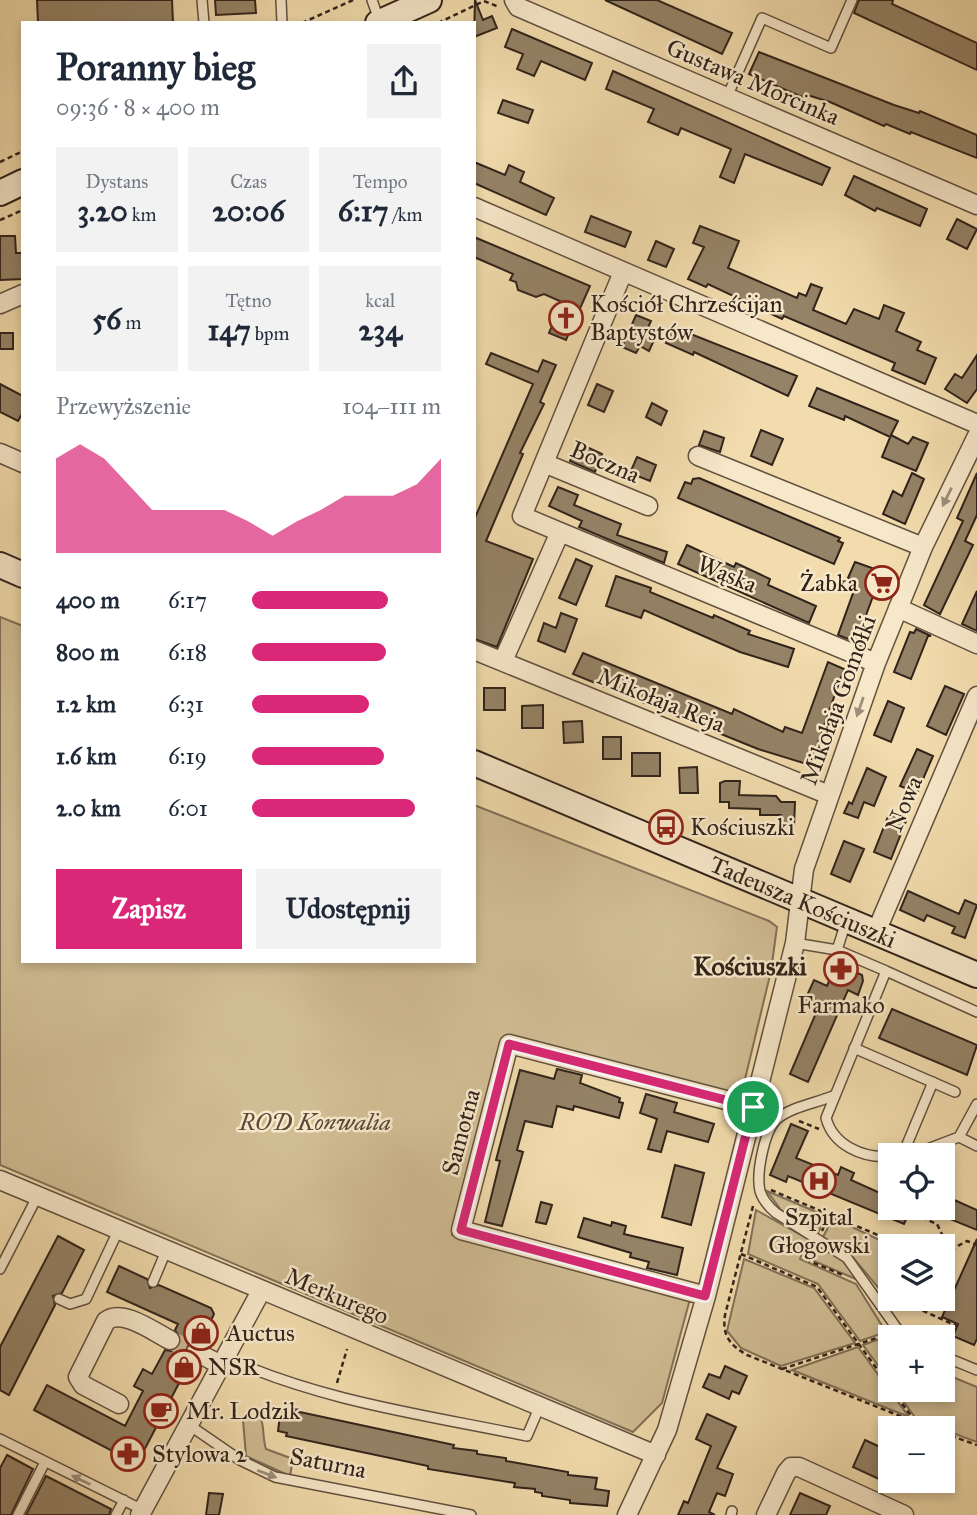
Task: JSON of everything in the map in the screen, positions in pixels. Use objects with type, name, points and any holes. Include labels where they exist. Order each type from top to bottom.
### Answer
[{"type":"street","points":[[381,21],[429,0]]},
{"type":"street","name":"Gustawa Morcinka","points":[[516,3],[977,205]]},
{"type":"street","points":[[0,193],[21,184]]},
{"type":"street","points":[[476,208],[977,424]]},
{"type":"street","points":[[544,463],[623,272]]},
{"type":"street","points":[[0,304],[21,295]]},
{"type":"street","name":"Mikołaja Gomółki","points":[[627,1515],[656,1455],[678,1396],[795,943],[804,869],[876,663],[923,547],[977,436]]},
{"type":"street","points":[[0,453],[21,462]]},
{"type":"street","points":[[698,456],[923,547]]},
{"type":"street","name":"Boczna","points":[[544,463],[648,506]]},
{"type":"street","name":"Wąska","points":[[544,463],[522,516],[876,663]]},
{"type":"street","points":[[503,661],[560,532]]},
{"type":"street","points":[[0,565],[21,574]]},
{"type":"street","points":[[898,608],[977,644]]},
{"type":"street","name":"Mikołaja Reja","points":[[476,651],[829,795]]},
{"type":"street","name":"Nowa","points":[[876,932],[977,696]]},
{"type":"street","name":"Tadeusza Kościuszki","points":[[476,765],[977,975]]},
{"type":"street","name":"Samotna","points":[[705,1296],[461,1230],[464,1217],[509,1044],[753,1107]]},
{"type":"street","name":"Merkurego","points":[[0,1180],[656,1455]]},
{"type":"street","points":[[141,1512],[261,1291]]},
{"type":"street","points":[[119,1404],[83,1385],[78,1377],[106,1321],[110,1317],[123,1317],[170,1339]]},
{"type":"street","points":[[196,1352],[223,1361]]},
{"type":"street","points":[[766,1515],[786,1473],[791,1468],[799,1467],[904,1515]]},
{"type":"lane","points":[[202,0],[204,21]]},
{"type":"lane","points":[[281,0],[282,21]]},
{"type":"lane","points":[[372,0],[379,21]]},
{"type":"lane","points":[[727,97],[762,18],[831,48],[852,0]]},
{"type":"lane","points":[[837,950],[847,920]]},
{"type":"lane","points":[[795,943],[837,950],[977,1012]]},
{"type":"lane","points":[[878,1155],[863,1153],[835,1138],[826,1118],[886,971]]},
{"type":"lane","points":[[854,1048],[955,1092]]},
{"type":"lane","points":[[905,1143],[933,1082]]},
{"type":"lane","points":[[833,1096],[777,1120],[768,1136],[763,1183],[768,1206],[847,1258],[893,1325]]},
{"type":"lane","points":[[943,1143],[959,1137],[977,1104]]},
{"type":"lane","points":[[959,1137],[977,1146]]},
{"type":"lane","points":[[0,1269],[37,1197]]},
{"type":"lane","points":[[58,1299],[70,1304],[86,1299],[118,1231]]},
{"type":"lane","points":[[153,1282],[166,1251]]},
{"type":"lane","points":[[223,1361],[334,1394],[527,1436],[539,1408]]},
{"type":"lane","points":[[955,1361],[977,1370]]},
{"type":"lane","name":"Saturna","points":[[189,1425],[240,1460],[275,1477],[471,1515]]},
{"type":"lane","points":[[0,1439],[124,1500],[141,1512]]},
{"type":"lane","points":[[18,1515],[45,1462]]},
{"type":"lane","points":[[116,1515],[124,1500]]},
{"type":"path","points":[[306,21],[353,0]]},
{"type":"path","points":[[442,21],[484,2],[510,11],[516,3]]},
{"type":"path","points":[[0,162],[21,152]]},
{"type":"path","points":[[0,220],[21,211]]},
{"type":"path","points":[[791,1118],[824,1131]]},
{"type":"path","points":[[878,1235],[768,1188],[763,1183],[741,1254],[724,1333],[736,1349],[900,1416]]},
{"type":"path","points":[[928,1220],[937,1224],[942,1234]]},
{"type":"path","points":[[955,1248],[967,1241],[977,1245]]},
{"type":"path","points":[[741,1254],[815,1285],[878,1371]]},
{"type":"path","points":[[924,1311],[957,1326]]},
{"type":"path","points":[[782,1369],[878,1339]]},
{"type":"path","points":[[334,1394],[347,1349]]},
{"type":"path","points":[[901,1402],[912,1416]]},
{"type":"path","points":[[955,1437],[977,1445]]},
{"type":"green space","name":"ROD Konwalia","points":[[0,617],[21,625],[21,963],[476,963],[476,806],[769,921],[777,927],[771,971],[740,1100],[503,1038],[452,1235],[690,1299],[662,1403],[633,1432],[0,1165]]},
{"type":"green space","points":[[767,1191],[826,1216],[818,1233],[781,1210]]},
{"type":"green space","points":[[756,1210],[808,1239],[800,1259],[856,1284],[882,1325],[878,1325],[878,1335],[860,1341],[818,1284],[748,1254]]},
{"type":"green space","points":[[833,1218],[878,1239],[878,1287],[851,1255],[823,1237]]},
{"type":"green space","points":[[819,1244],[844,1261],[858,1280],[814,1261]]},
{"type":"green space","points":[[744,1259],[814,1288],[855,1343],[781,1366],[741,1348],[727,1331]]},
{"type":"green space","points":[[878,1340],[878,1365],[863,1345]]},
{"type":"green space","points":[[858,1347],[878,1374],[878,1402],[898,1402],[908,1416],[907,1416],[792,1370]]},
{"type":"green space","points":[[955,1378],[977,1387],[977,1442],[955,1434],[955,1416],[914,1416],[904,1402],[955,1402]]},
{"type":"green space","points":[[260,1416],[266,1449],[293,1459],[290,1476],[246,1456],[243,1420]]},
{"type":"building","points":[[37,0],[172,0],[173,21],[38,21]]},
{"type":"building","points":[[215,0],[255,0],[256,13],[216,15]]},
{"type":"building","points":[[475,0],[483,20],[492,16],[497,28],[476,36]]},
{"type":"building","points":[[605,0],[657,0],[732,33],[722,54]]},
{"type":"building","points":[[859,0],[893,0],[892,4],[977,43],[977,70],[854,13]]},
{"type":"building","points":[[512,29],[592,63],[585,80],[541,61],[534,76],[517,69],[523,54],[505,47]]},
{"type":"building","points":[[759,52],[894,105],[919,113],[920,111],[977,135],[977,158],[911,132],[910,134],[886,124],[884,126],[830,102],[804,94],[802,97],[749,74]]},
{"type":"building","points":[[613,71],[830,168],[822,185],[745,154],[734,183],[720,177],[731,149],[681,128],[678,135],[648,122],[654,109],[606,89]]},
{"type":"building","points":[[503,100],[533,110],[528,123],[498,113]]},
{"type":"building","points":[[476,163],[505,175],[509,165],[524,172],[520,182],[554,198],[546,215],[476,184]]},
{"type":"building","points":[[854,176],[927,209],[920,226],[877,208],[875,211],[845,195]]},
{"type":"building","points":[[591,216],[631,232],[625,247],[585,232]]},
{"type":"building","points":[[957,219],[977,229],[967,249],[947,239]]},
{"type":"building","points":[[700,226],[739,241],[728,268],[797,298],[799,293],[806,296],[811,284],[822,288],[813,310],[846,324],[854,309],[879,319],[884,305],[904,313],[896,331],[921,342],[917,350],[936,358],[925,384],[892,370],[895,363],[784,316],[782,319],[708,284],[706,287],[688,279],[704,247],[693,243]]},
{"type":"building","points":[[0,236],[15,236],[16,253],[21,253],[21,279],[0,280]]},
{"type":"building","points":[[476,238],[590,286],[566,340],[549,333],[562,302],[544,294],[536,297],[518,290],[516,282],[510,280],[513,274],[476,258]]},
{"type":"building","points":[[656,241],[674,249],[666,267],[648,260]]},
{"type":"building","points":[[636,315],[651,321],[645,334],[655,338],[649,351],[640,346],[636,353],[622,347]]},
{"type":"building","points":[[673,327],[797,376],[788,396],[694,352],[693,355],[666,343]]},
{"type":"building","points":[[0,333],[13,333],[13,349],[0,349]]},
{"type":"building","points":[[491,353],[538,372],[543,360],[556,365],[540,402],[544,404],[520,453],[523,454],[486,541],[533,559],[497,647],[476,640],[476,515],[533,384],[486,364]]},
{"type":"building","points":[[977,355],[977,389],[967,403],[945,389],[955,374],[962,378]]},
{"type":"building","points":[[0,384],[21,395],[21,416],[18,421],[0,412]]},
{"type":"building","points":[[597,384],[613,391],[604,412],[588,405]]},
{"type":"building","points":[[817,388],[898,421],[890,437],[845,416],[844,420],[809,406]]},
{"type":"building","points":[[652,403],[667,411],[661,425],[646,417]]},
{"type":"building","points":[[761,430],[783,439],[772,465],[751,456]]},
{"type":"building","points":[[704,431],[724,438],[720,452],[699,445]]},
{"type":"building","points":[[891,435],[908,444],[913,437],[928,443],[916,471],[882,457]]},
{"type":"building","points":[[578,443],[602,454],[595,472],[570,461]]},
{"type":"building","points":[[637,457],[656,465],[650,481],[630,473]]},
{"type":"building","points":[[912,473],[924,479],[905,524],[883,514],[893,491],[902,496]]},
{"type":"building","points":[[977,473],[977,515],[965,541],[973,545],[940,614],[924,605],[963,521],[957,518]]},
{"type":"building","points":[[699,478],[840,538],[838,541],[843,543],[834,564],[678,498],[685,482],[691,484],[693,479]]},
{"type":"building","points":[[558,487],[578,495],[574,505],[621,524],[617,535],[667,552],[664,563],[579,527],[582,521],[549,506]]},
{"type":"building","points":[[687,545],[734,567],[736,563],[770,579],[768,585],[816,606],[809,623],[678,564]]},
{"type":"building","points":[[576,559],[592,566],[576,605],[559,598]]},
{"type":"building","points":[[855,562],[889,574],[881,593],[875,591],[856,642],[838,635],[857,582],[848,578]]},
{"type":"building","points":[[616,576],[651,588],[650,592],[713,618],[714,615],[750,631],[748,634],[794,649],[788,667],[740,652],[644,610],[641,618],[606,606]]},
{"type":"building","points":[[977,591],[977,631],[962,624]]},
{"type":"building","points":[[561,613],[577,619],[565,652],[538,641],[544,623],[556,628]]},
{"type":"building","points":[[916,629],[931,636],[928,636],[911,679],[894,672],[910,632],[914,633]]},
{"type":"building","points":[[583,653],[732,714],[734,709],[783,732],[785,727],[802,733],[828,662],[844,669],[810,765],[758,749],[573,674]]},
{"type":"building","points":[[945,686],[964,694],[946,735],[927,726]]},
{"type":"building","points":[[484,688],[505,688],[505,710],[484,710]]},
{"type":"building","points":[[888,701],[904,708],[891,742],[874,735]]},
{"type":"building","points":[[543,705],[543,728],[522,728],[522,706]]},
{"type":"building","points":[[582,721],[583,742],[564,743],[563,722]]},
{"type":"building","points":[[603,737],[621,737],[621,759],[603,759]]},
{"type":"building","points":[[917,749],[933,756],[917,793],[900,786]]},
{"type":"building","points":[[632,753],[660,753],[660,776],[632,776]]},
{"type":"building","points":[[697,767],[698,793],[680,793],[679,768]]},
{"type":"building","points":[[867,768],[886,777],[874,806],[864,802],[858,818],[844,813],[849,802],[852,804]]},
{"type":"building","points":[[740,781],[739,795],[776,796],[781,802],[795,802],[794,827],[781,826],[781,815],[760,815],[760,809],[729,808],[729,802],[720,802],[720,783]]},
{"type":"building","points":[[889,814],[906,821],[891,859],[874,852]]},
{"type":"building","points":[[844,841],[864,849],[850,882],[831,874]]},
{"type":"building","points":[[908,891],[959,914],[965,900],[977,905],[965,938],[952,933],[955,927],[927,915],[924,921],[900,910]]},
{"type":"building","points":[[836,964],[862,975],[863,981],[858,995],[848,990],[808,1082],[790,1074],[819,1006],[805,1000],[814,980],[827,986]]},
{"type":"building","points":[[892,1009],[977,1045],[967,1075],[879,1038]]},
{"type":"building","points":[[557,1069],[582,1075],[580,1083],[620,1098],[619,1102],[623,1103],[619,1118],[574,1106],[573,1110],[557,1106],[552,1127],[525,1121],[517,1150],[523,1152],[502,1226],[485,1222],[500,1161],[496,1160],[520,1070],[554,1079]]},
{"type":"building","points":[[646,1094],[677,1103],[674,1112],[714,1124],[708,1142],[667,1131],[661,1152],[648,1149],[657,1119],[640,1113]]},
{"type":"building","points":[[791,1124],[808,1131],[796,1158],[838,1175],[841,1167],[854,1173],[851,1180],[878,1192],[878,1213],[788,1176],[786,1182],[770,1175]]},
{"type":"building","points":[[675,1165],[704,1173],[691,1225],[662,1217]]},
{"type":"building","points":[[955,1200],[977,1210],[977,1230],[953,1220],[955,1220]]},
{"type":"building","points":[[541,1202],[552,1205],[546,1224],[536,1222]]},
{"type":"building","points":[[584,1218],[611,1226],[612,1222],[626,1226],[624,1234],[683,1248],[677,1275],[647,1268],[649,1262],[630,1257],[631,1253],[578,1237]]},
{"type":"building","points":[[58,1236],[84,1250],[62,1293],[53,1296],[55,1305],[9,1395],[0,1390],[0,1347]]},
{"type":"building","points":[[977,1239],[977,1339],[974,1345],[955,1337],[958,1324],[942,1317],[945,1311],[955,1311],[955,1288]]},
{"type":"building","points":[[119,1266],[147,1279],[150,1288],[159,1285],[211,1308],[214,1314],[201,1342],[191,1342],[186,1347],[186,1357],[190,1362],[137,1464],[34,1410],[47,1385],[125,1426],[143,1391],[134,1386],[143,1369],[152,1374],[165,1350],[171,1351],[180,1346],[181,1339],[175,1330],[178,1324],[107,1292]]},
{"type":"building","points":[[725,1366],[747,1376],[739,1394],[732,1391],[729,1399],[703,1387],[709,1374],[720,1378]]},
{"type":"building","points":[[281,1408],[454,1445],[453,1448],[568,1472],[568,1475],[597,1478],[595,1489],[609,1491],[607,1506],[570,1503],[570,1500],[542,1496],[542,1493],[535,1492],[535,1489],[514,1487],[515,1483],[428,1469],[428,1466],[286,1436],[287,1433],[278,1431]]},
{"type":"building","points":[[707,1414],[736,1427],[717,1468],[733,1474],[725,1496],[717,1493],[709,1512],[715,1515],[678,1515],[684,1501],[688,1503],[711,1446],[696,1439]]},
{"type":"building","points":[[865,1440],[878,1446],[878,1479],[853,1467]]},
{"type":"building","points":[[7,1455],[33,1469],[11,1515],[0,1515],[0,1468]]},
{"type":"building","points":[[46,1476],[111,1509],[109,1515],[26,1515]]},
{"type":"building","points":[[209,1493],[223,1494],[219,1515],[206,1515]]},
{"type":"building","points":[[800,1493],[830,1506],[826,1515],[790,1515]]},
{"type":"tunnel","points":[[170,1340],[196,1352]]},
{"type":"place","name":"Kościół Chrześcijan Baptystów","points":[[566,318]]},
{"type":"place","name":"Żabka","points":[[882,583]]},
{"type":"place","name":"Kościuszki","points":[[666,827]]},
{"type":"place","name":"Farmako","points":[[841,969]]},
{"type":"place","name":"Szpital Głogowski","points":[[819,1181]]},
{"type":"place","name":"Auctus","points":[[201,1333]]},
{"type":"place","name":"NSR","points":[[184,1367]]},
{"type":"place","name":"Mr. Lodzik","points":[[161,1411]]},
{"type":"place","name":"Stylowa 2","points":[[128,1454]]},
{"type":"district","name":"Kościuszki","points":[[750,966]]},
{"type":"route","points":[[509,1044],[753,1107],[705,1296],[461,1230],[509,1044]]}]
